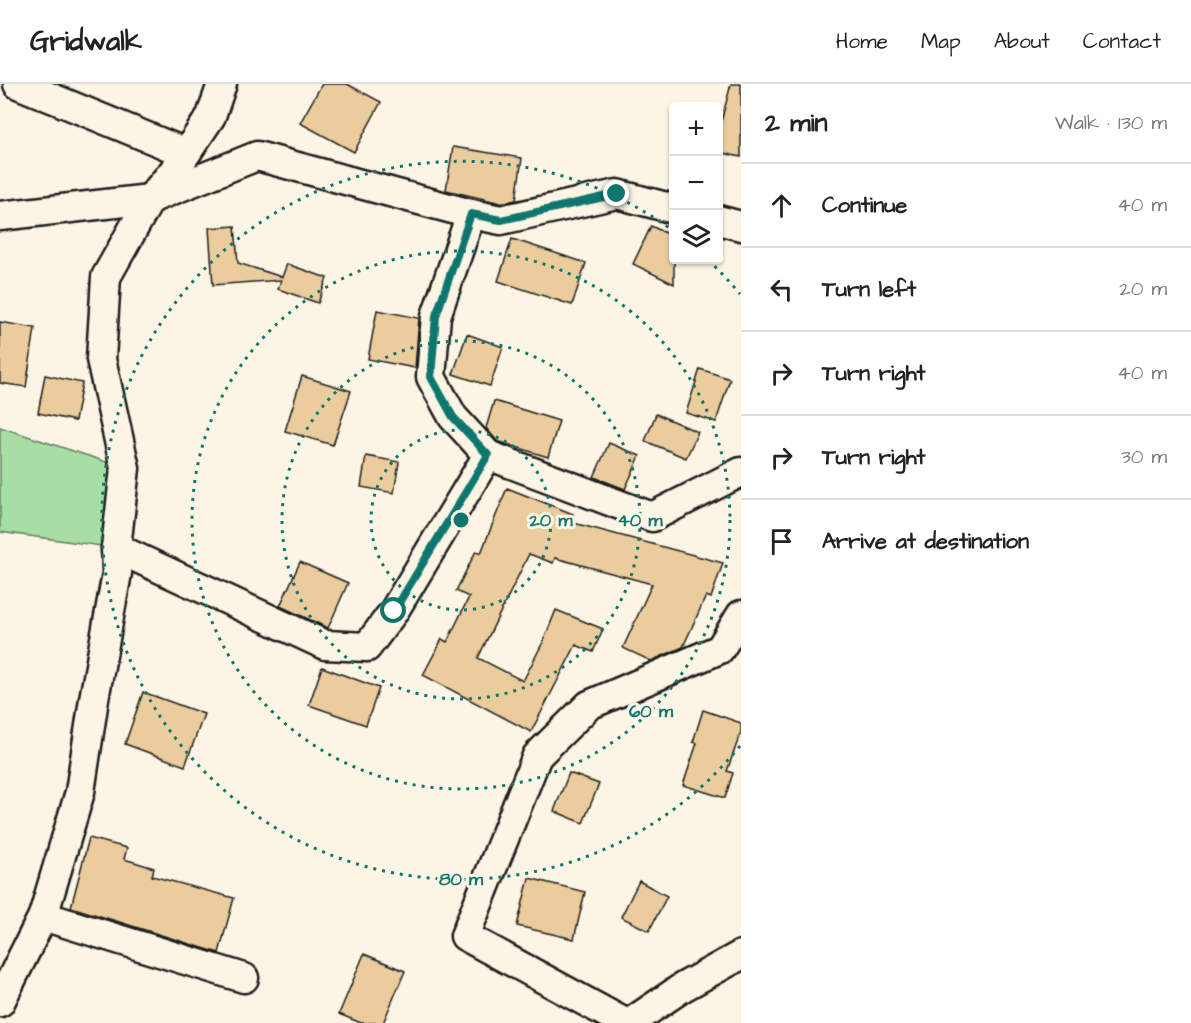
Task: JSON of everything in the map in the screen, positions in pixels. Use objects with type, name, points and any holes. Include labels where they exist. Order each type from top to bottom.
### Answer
[{"type":"street","points":[[18,84],[186,153]]},
{"type":"street","points":[[0,1002],[43,916],[80,792],[117,573],[116,548],[125,468],[101,359],[106,277],[150,199],[211,116],[222,84]]},
{"type":"street","points":[[0,216],[150,199],[257,156],[471,214],[501,220],[617,194],[669,208]]},
{"type":"street","points":[[471,214],[436,316],[431,377],[453,417],[488,455],[652,517],[741,472]]},
{"type":"street","points":[[723,221],[741,226]]},
{"type":"street","points":[[116,548],[325,645],[368,647],[394,611],[488,455]]},
{"type":"street","points":[[741,615],[720,649],[589,705],[537,756],[465,936],[628,1023],[683,987],[741,955]]},
{"type":"street","points":[[43,916],[244,978]]},
{"type":"green space","points":[[0,427],[125,468],[116,548],[0,532]]},
{"type":"building","points":[[322,84],[347,84],[381,102],[354,152],[300,123]]},
{"type":"building","points":[[731,84],[741,84],[741,157],[723,153],[723,114]]},
{"type":"building","points":[[453,147],[522,158],[516,200],[501,203],[446,190]]},
{"type":"building","points":[[235,226],[238,263],[282,277],[287,264],[327,278],[318,303],[278,289],[281,280],[213,285],[209,228]]},
{"type":"building","points":[[651,226],[669,235],[669,264],[674,264],[674,284],[633,264]]},
{"type":"building","points":[[512,239],[586,263],[572,305],[498,281]]},
{"type":"building","points":[[377,310],[419,318],[415,368],[368,359]]},
{"type":"building","points":[[0,322],[35,328],[26,387],[0,383]]},
{"type":"building","points":[[467,334],[503,347],[490,386],[453,374]]},
{"type":"building","points":[[700,369],[730,379],[716,422],[686,413]]},
{"type":"building","points":[[45,375],[82,383],[75,421],[38,413]]},
{"type":"building","points":[[302,376],[351,391],[333,445],[285,431]]},
{"type":"building","points":[[494,401],[559,421],[548,457],[497,441],[486,428]]},
{"type":"building","points":[[656,414],[698,432],[686,458],[645,441]]},
{"type":"building","points":[[609,443],[640,456],[625,489],[594,477]]},
{"type":"building","points":[[366,456],[399,462],[394,493],[361,487]]},
{"type":"building","points":[[507,488],[573,514],[570,522],[723,563],[711,598],[706,596],[683,647],[651,661],[623,648],[652,584],[555,558],[553,563],[529,554],[478,658],[523,681],[556,610],[603,629],[593,652],[576,645],[531,732],[423,675],[442,639],[447,642],[469,597],[456,591],[476,551],[481,553]]},
{"type":"building","points":[[300,562],[348,583],[328,628],[280,606]]},
{"type":"building","points":[[322,667],[379,688],[366,725],[309,705]]},
{"type":"building","points":[[143,692],[204,714],[185,766],[125,744]]},
{"type":"building","points":[[703,710],[741,723],[741,732],[727,771],[733,773],[725,798],[683,785],[697,743],[693,742]]},
{"type":"building","points":[[569,773],[599,784],[583,823],[554,811]]},
{"type":"building","points":[[89,838],[127,848],[124,859],[154,868],[152,876],[234,898],[219,953],[71,907]]},
{"type":"building","points":[[529,878],[585,892],[574,939],[517,926]]},
{"type":"building","points":[[639,881],[667,896],[649,931],[621,917]]},
{"type":"building","points":[[364,954],[405,971],[383,1023],[361,1023],[339,1014]]},
{"type":"route","points":[[394,611],[488,455],[453,417],[431,377],[436,316],[471,214],[501,220],[617,194]]}]
